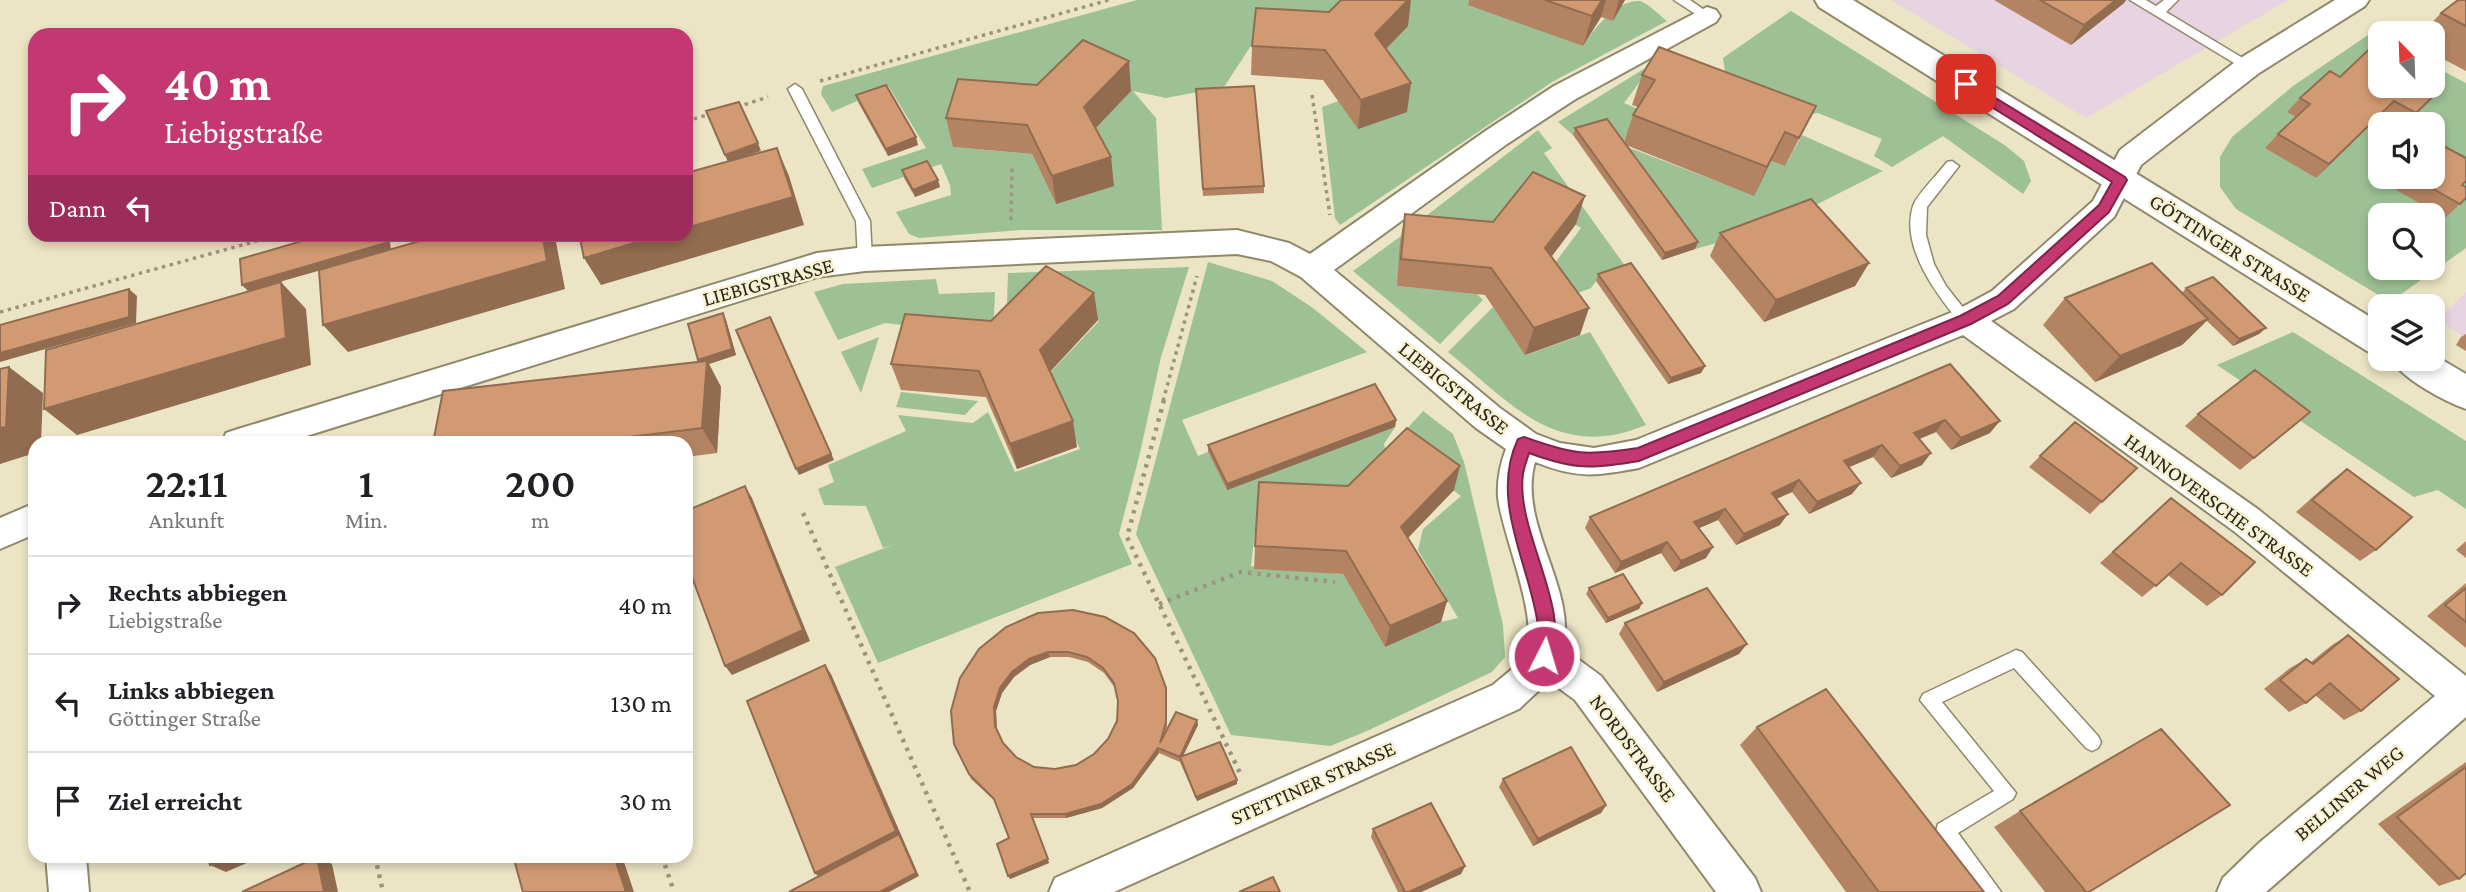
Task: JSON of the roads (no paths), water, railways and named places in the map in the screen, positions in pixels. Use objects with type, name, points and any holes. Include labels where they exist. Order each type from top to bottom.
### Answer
[{"type":"street","name":"GÖTTINGER STRASSE","points":[[1830,0],[2368,334]]},
{"type":"street","name":"LIEBIGSTRASSE","points":[[261,436],[817,265],[865,258],[1237,242],[1278,251],[1303,264],[1488,418],[1524,444],[1559,457],[1594,462],[1639,454],[1966,320],[2003,300],[2104,209],[2130,158],[2249,66],[2356,0]]},
{"type":"street","points":[[1303,264],[1564,93],[1707,16]]},
{"type":"street","name":"HANNOVERSCHE STRASSE","points":[[1966,320],[2247,521],[2464,697]]},
{"type":"street","points":[[2430,371],[2466,393]]},
{"type":"street","points":[[1524,444],[1515,476],[1518,514],[1547,622],[1544,656]]},
{"type":"street","points":[[0,534],[28,521]]},
{"type":"street","name":"STETTINER STRASSE","points":[[1069,892],[1506,697],[1531,674],[1544,656]]},
{"type":"street","name":"NORDSTRASSE","points":[[1544,656],[1588,688],[1741,892]]},
{"type":"street","name":"BELLINER WEG","points":[[2237,892],[2273,857],[2464,697]]},
{"type":"street","points":[[67,863],[69,892]]},
{"type":"lane","points":[[1680,0],[1707,16]]},
{"type":"lane","points":[[2136,0],[2249,66]]},
{"type":"lane","points":[[2157,12],[2172,0]]},
{"type":"lane","points":[[795,89],[863,221],[865,258]]},
{"type":"lane","points":[[1952,166],[1920,206],[1919,235],[1927,264],[1941,290],[1966,320]]},
{"type":"lane","points":[[1992,892],[1945,831],[2007,793],[1929,701],[2016,657],[2092,742]]}]
